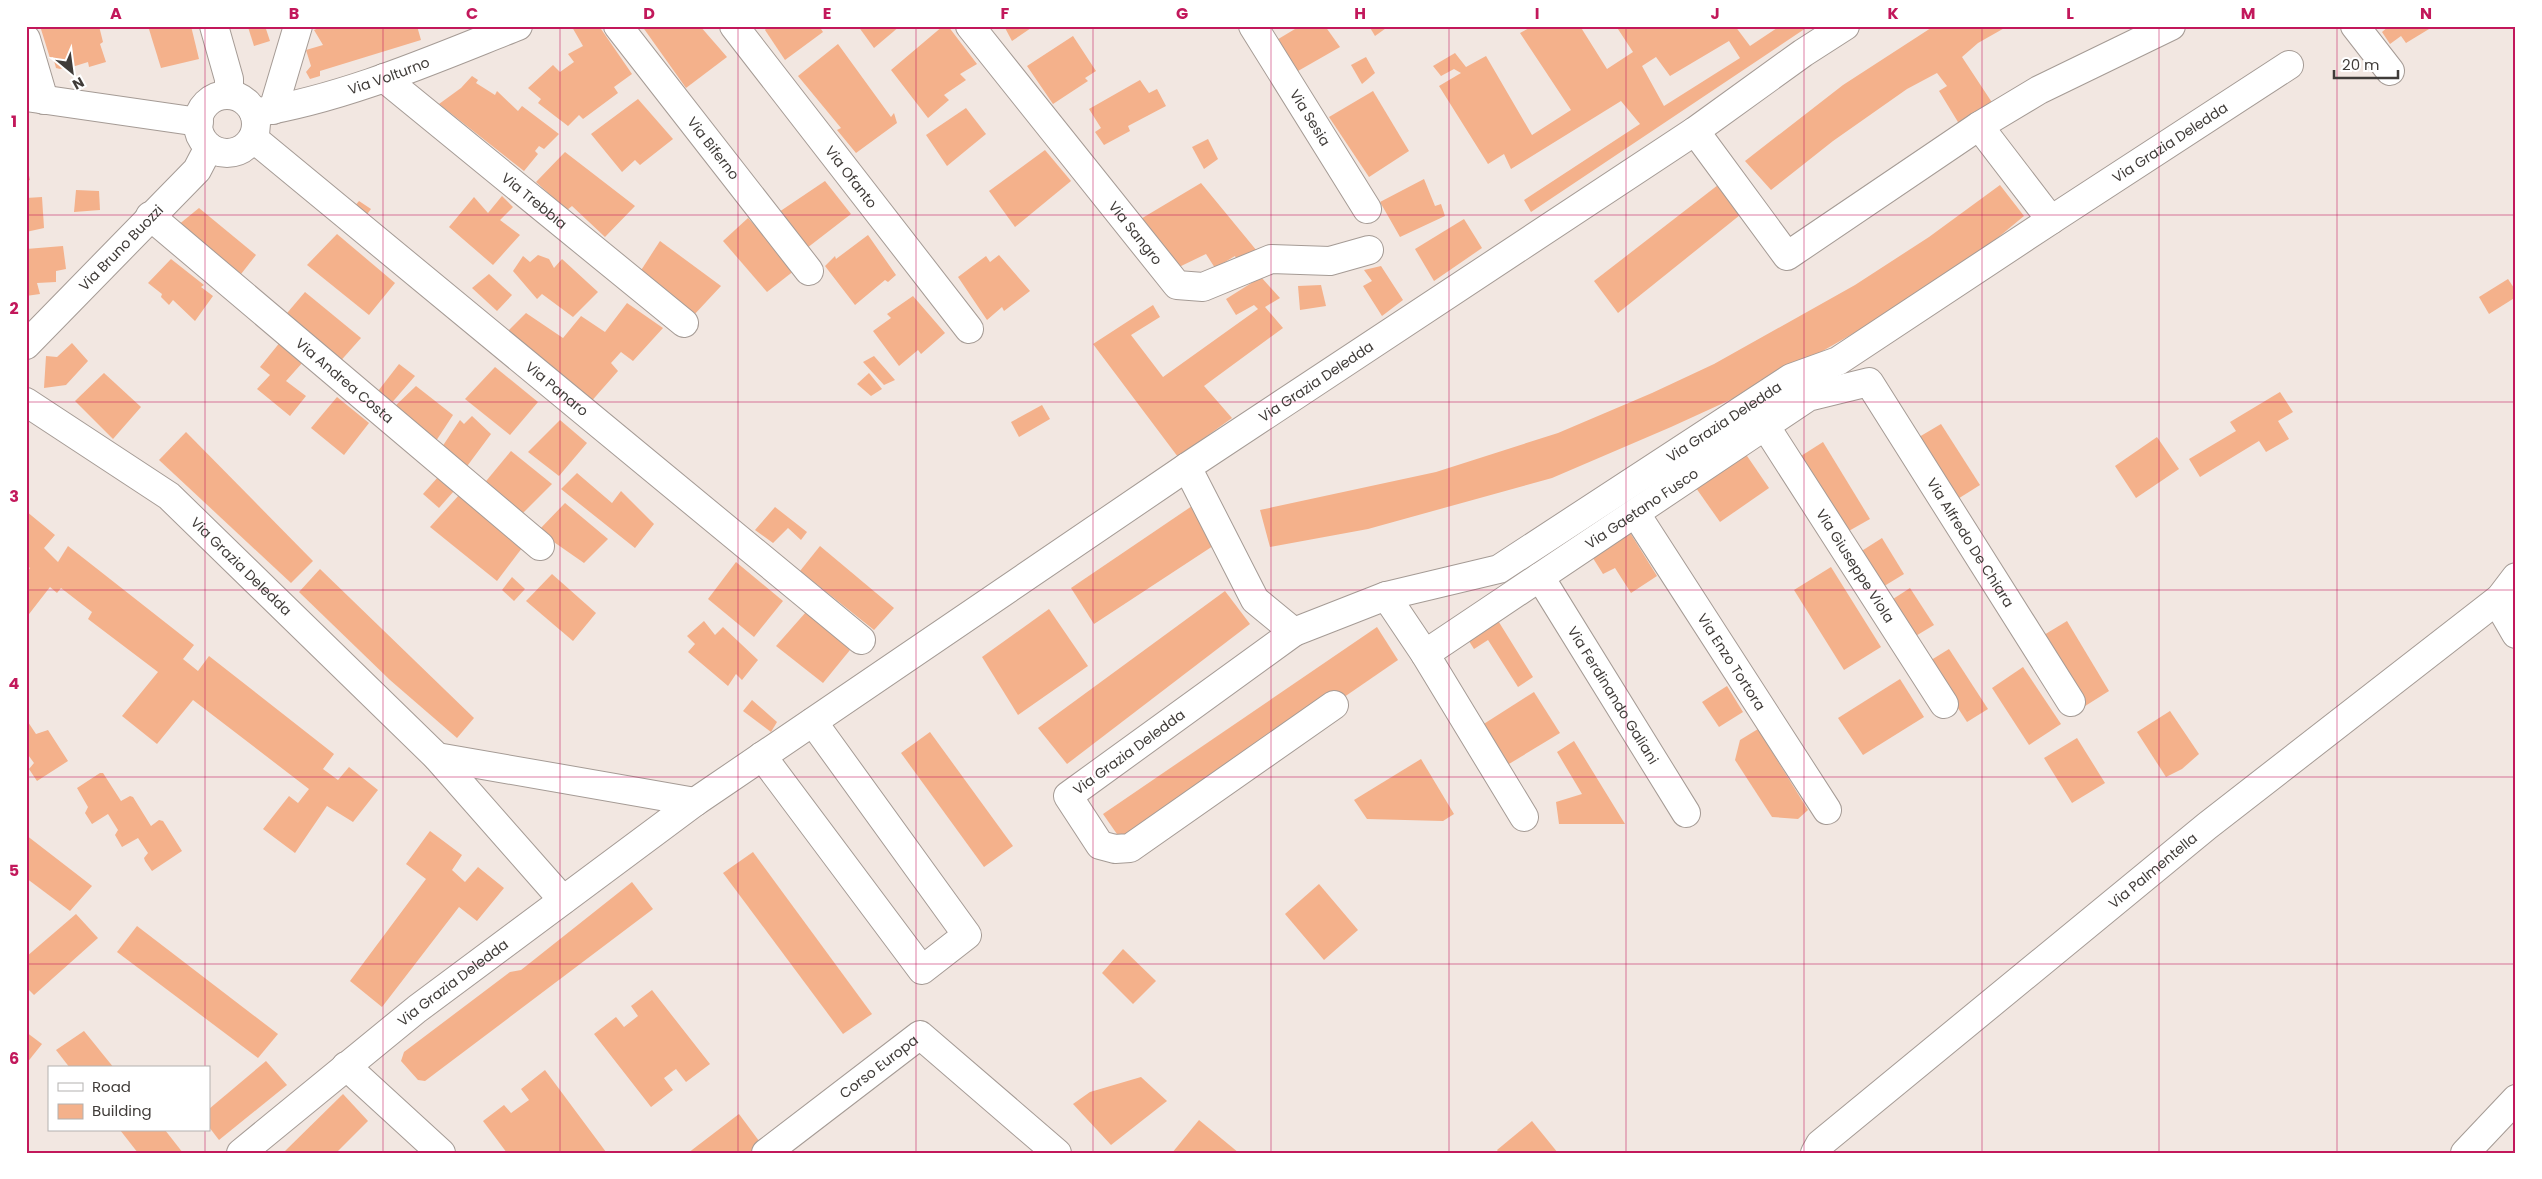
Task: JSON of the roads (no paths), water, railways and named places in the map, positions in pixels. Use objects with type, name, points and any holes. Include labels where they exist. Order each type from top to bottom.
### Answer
[{"type":"street","points":[[214,26],[230,79],[229,95]]},
{"type":"street","points":[[260,121],[244,100],[229,95],[220,96],[205,106],[199,122],[199,131],[209,147],[218,152],[238,151],[260,121],[298,26]]},
{"type":"street","name":"Via Volturno","points":[[260,121],[298,106],[384,78],[518,26]]},
{"type":"street","name":"Via Biferno","points":[[618,26],[809,271]]},
{"type":"street","name":"Via Ofanto","points":[[734,26],[969,329]]},
{"type":"street","name":"Via Sangro","points":[[970,26],[1178,285],[1204,287],[1271,259],[1330,261],[1369,250]]},
{"type":"street","name":"Via Sesia","points":[[1254,26],[1367,209]]},
{"type":"street","name":"Via Grazia Deledda","points":[[241,1153],[416,1009],[695,802],[1187,468],[1695,131],[1803,53],[1845,26]]},
{"type":"street","points":[[1695,131],[1787,256],[1979,126],[2039,90],[2171,26]]},
{"type":"street","points":[[2355,26],[2390,71]]},
{"type":"street","points":[[26,39],[35,99],[199,122]]},
{"type":"street","name":"Via Grazia Deledda","points":[[1334,705],[1130,848],[1115,849],[1100,845],[1068,796],[1294,632],[1386,596],[1499,569],[1791,378],[1838,361],[2289,65]]},
{"type":"street","name":"Via Trebbia","points":[[384,78],[684,324]]},
{"type":"street","name":"Via Panaro","points":[[260,121],[861,640]]},
{"type":"street","points":[[1979,126],[2051,220]]},
{"type":"street","name":"Via Bruno Buozzi","points":[[26,345],[197,170],[209,147]]},
{"type":"street","name":"Via Andrea Costa","points":[[150,216],[540,546]]},
{"type":"street","name":"Via Gaetano Fusco","points":[[1425,654],[1766,427],[1808,397],[1869,382]]},
{"type":"street","name":"Via Alfredo De Chiara","points":[[1869,382],[2071,702]]},
{"type":"street","name":"Via Grazia Deledda","points":[[26,402],[169,496],[437,757],[563,900]]},
{"type":"street","name":"Via Giuseppe Viola","points":[[1766,427],[1944,704]]},
{"type":"street","points":[[1187,468],[1255,600],[1294,632]]},
{"type":"street","name":"Via Enzo Tortora","points":[[1636,514],[1827,810]]},
{"type":"street","name":"Via Ferdinando Galiani","points":[[1540,577],[1686,813]]},
{"type":"street","name":"Via Palmentella","points":[[2508,588],[2505,615],[2516,634]]},
{"type":"street","name":"Via Palmentella","points":[[1815,1153],[1820,1144],[2207,826],[2508,588]]},
{"type":"street","points":[[1386,596],[1425,654],[1524,817]]},
{"type":"street","points":[[762,756],[922,970],[967,935],[813,722]]},
{"type":"street","points":[[437,757],[695,802]]},
{"type":"street","name":"Corso Europa","points":[[766,1153],[920,1035],[1057,1153]]},
{"type":"street","points":[[346,1066],[441,1153]]},
{"type":"street","points":[[2466,1153],[2516,1099]]}]
